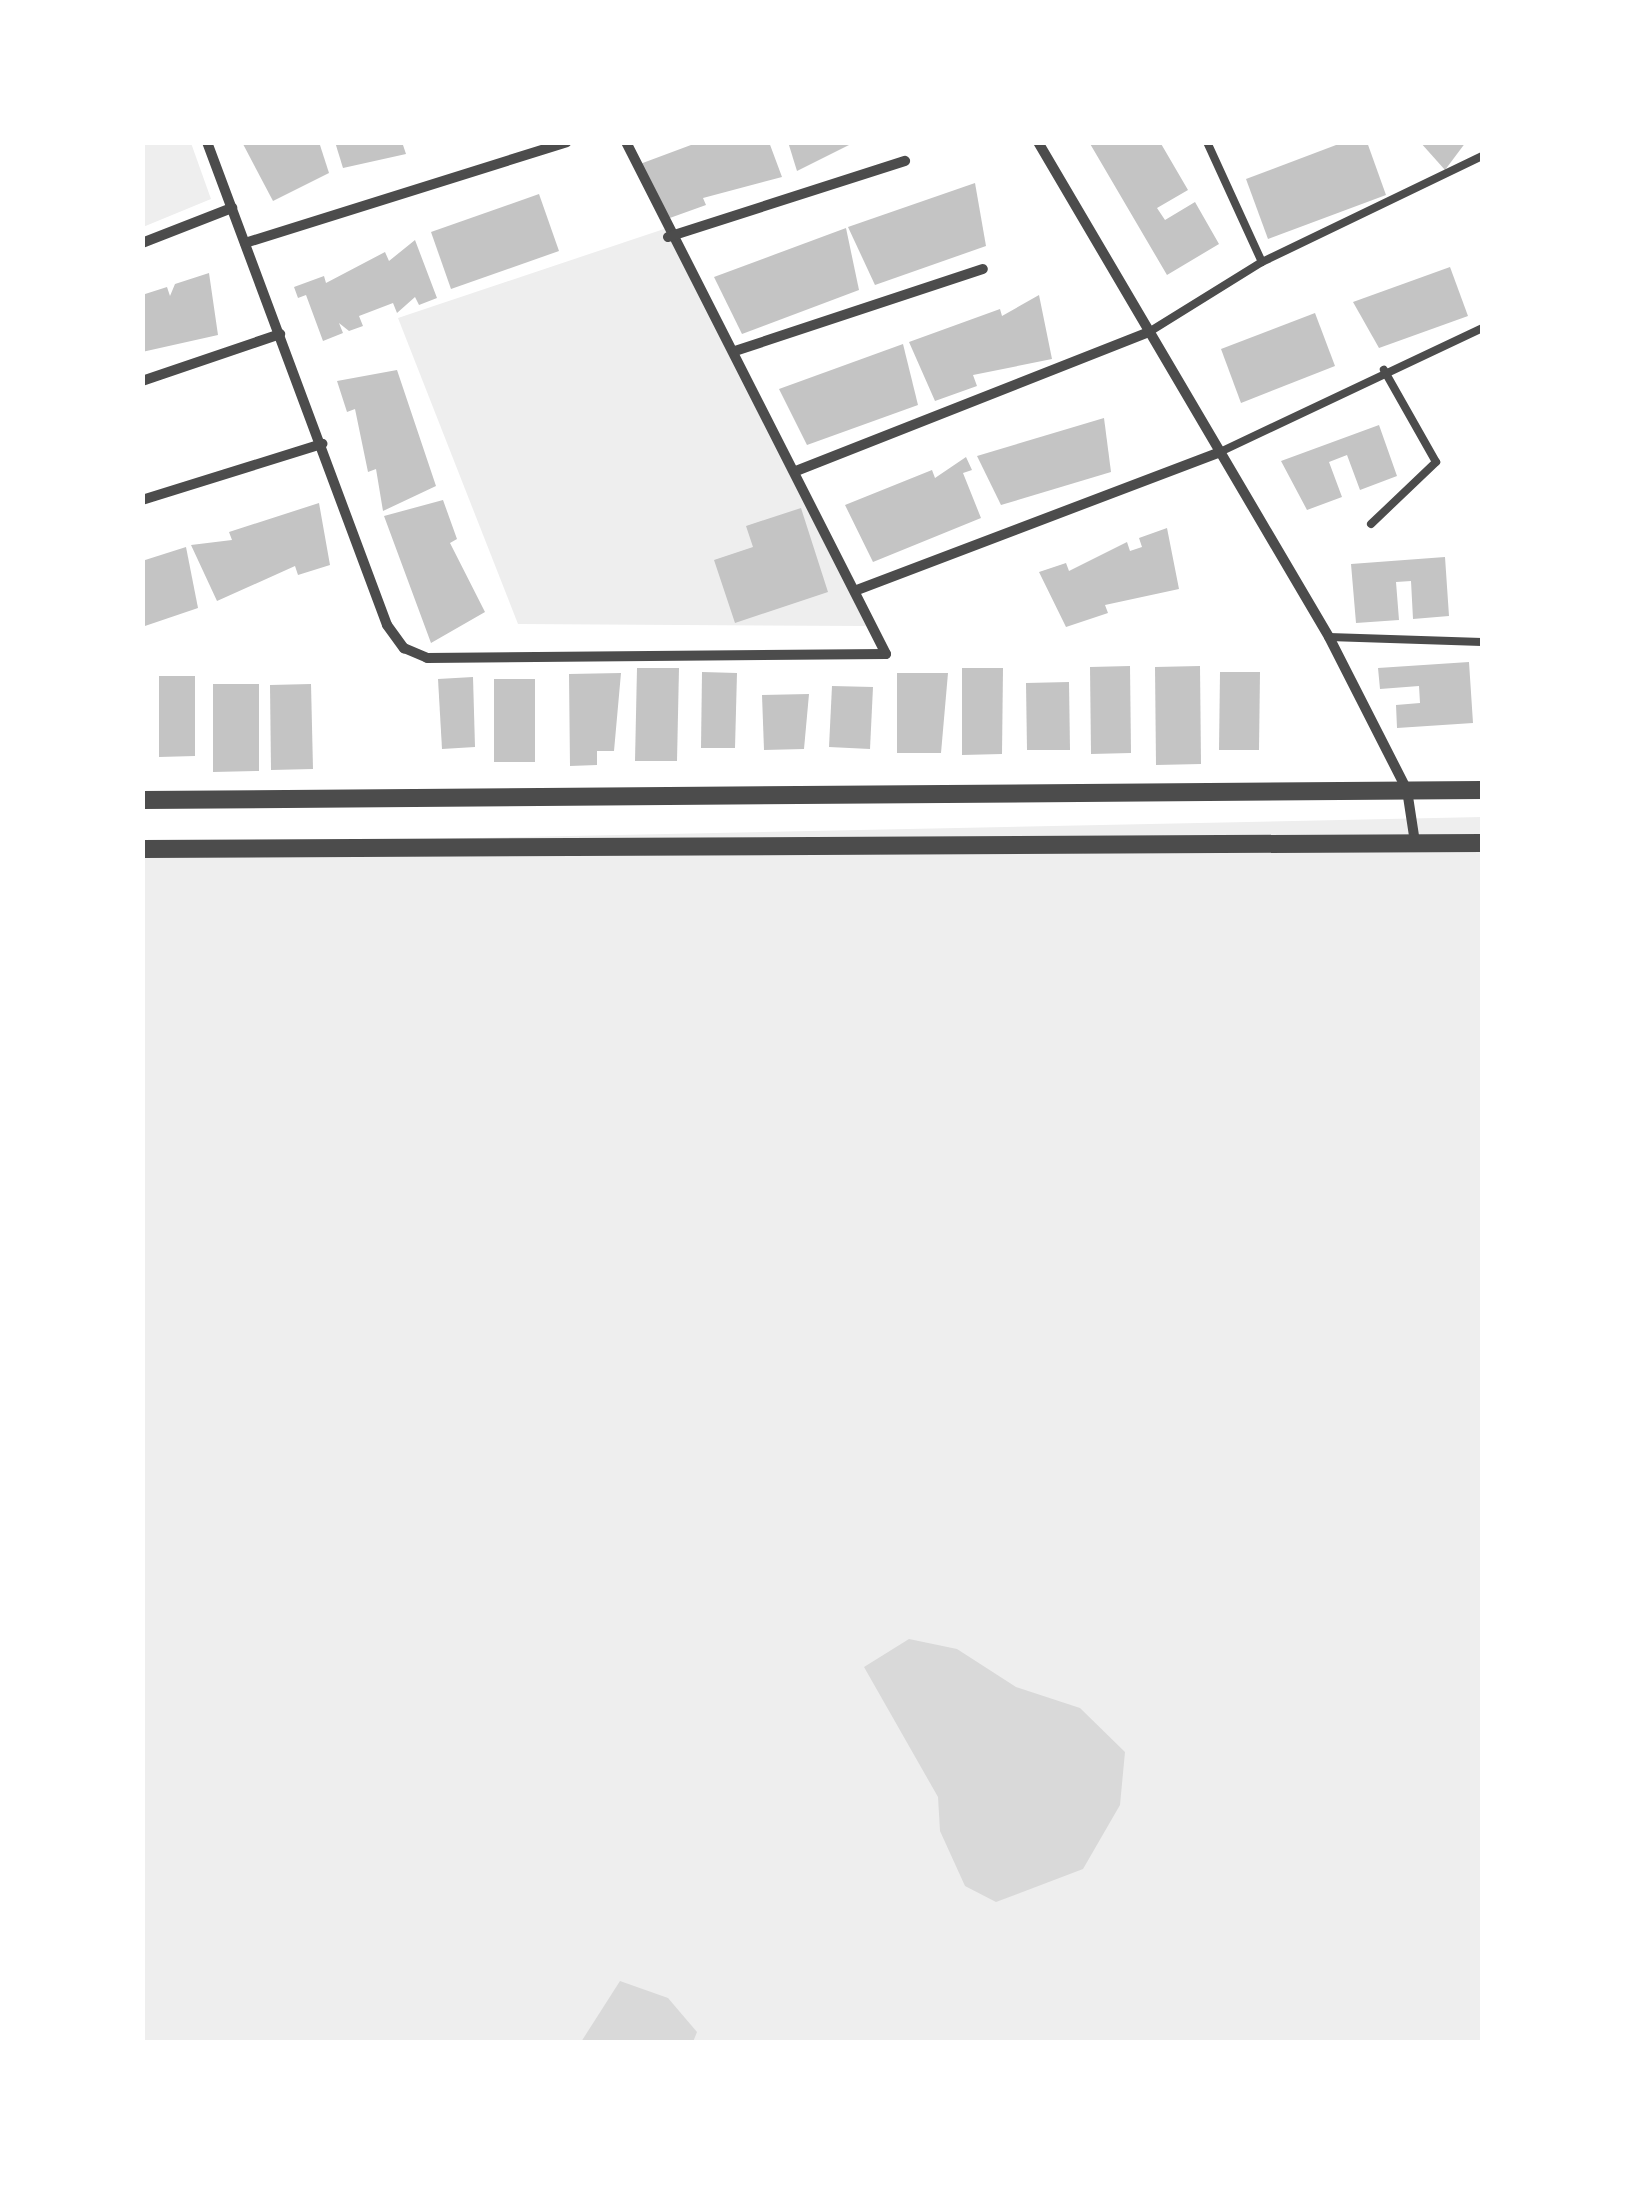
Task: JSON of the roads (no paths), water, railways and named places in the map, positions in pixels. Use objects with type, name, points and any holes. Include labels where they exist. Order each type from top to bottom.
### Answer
[{"type":"street","points":[[207,142],[387,625],[427,658],[886,654],[858,590],[735,351],[668,237],[626,142]]},
{"type":"street","points":[[245,243],[567,142]]},
{"type":"street","points":[[1038,142],[1329,637],[1406,790],[1415,842]]},
{"type":"street","points":[[668,237],[905,161]]},
{"type":"street","points":[[142,243],[232,208]]},
{"type":"street","points":[[735,351],[982,269]]},
{"type":"street","points":[[796,470],[1149,332]]},
{"type":"street","points":[[142,381],[280,334]]},
{"type":"street","points":[[142,500],[322,444]]},
{"type":"street","points":[[858,590],[1220,452]]},
{"type":"street","points":[[142,800],[1482,790]]},
{"type":"street","points":[[142,849],[1482,843]]},
{"type":"lane","points":[[1207,142],[1262,262]]},
{"type":"lane","points":[[1149,332],[1262,262],[1482,156]]},
{"type":"lane","points":[[1220,452],[1384,370],[1482,328]]},
{"type":"lane","points":[[1372,524],[1436,462],[1384,370]]},
{"type":"lane","points":[[1329,637],[1482,642]]}]
